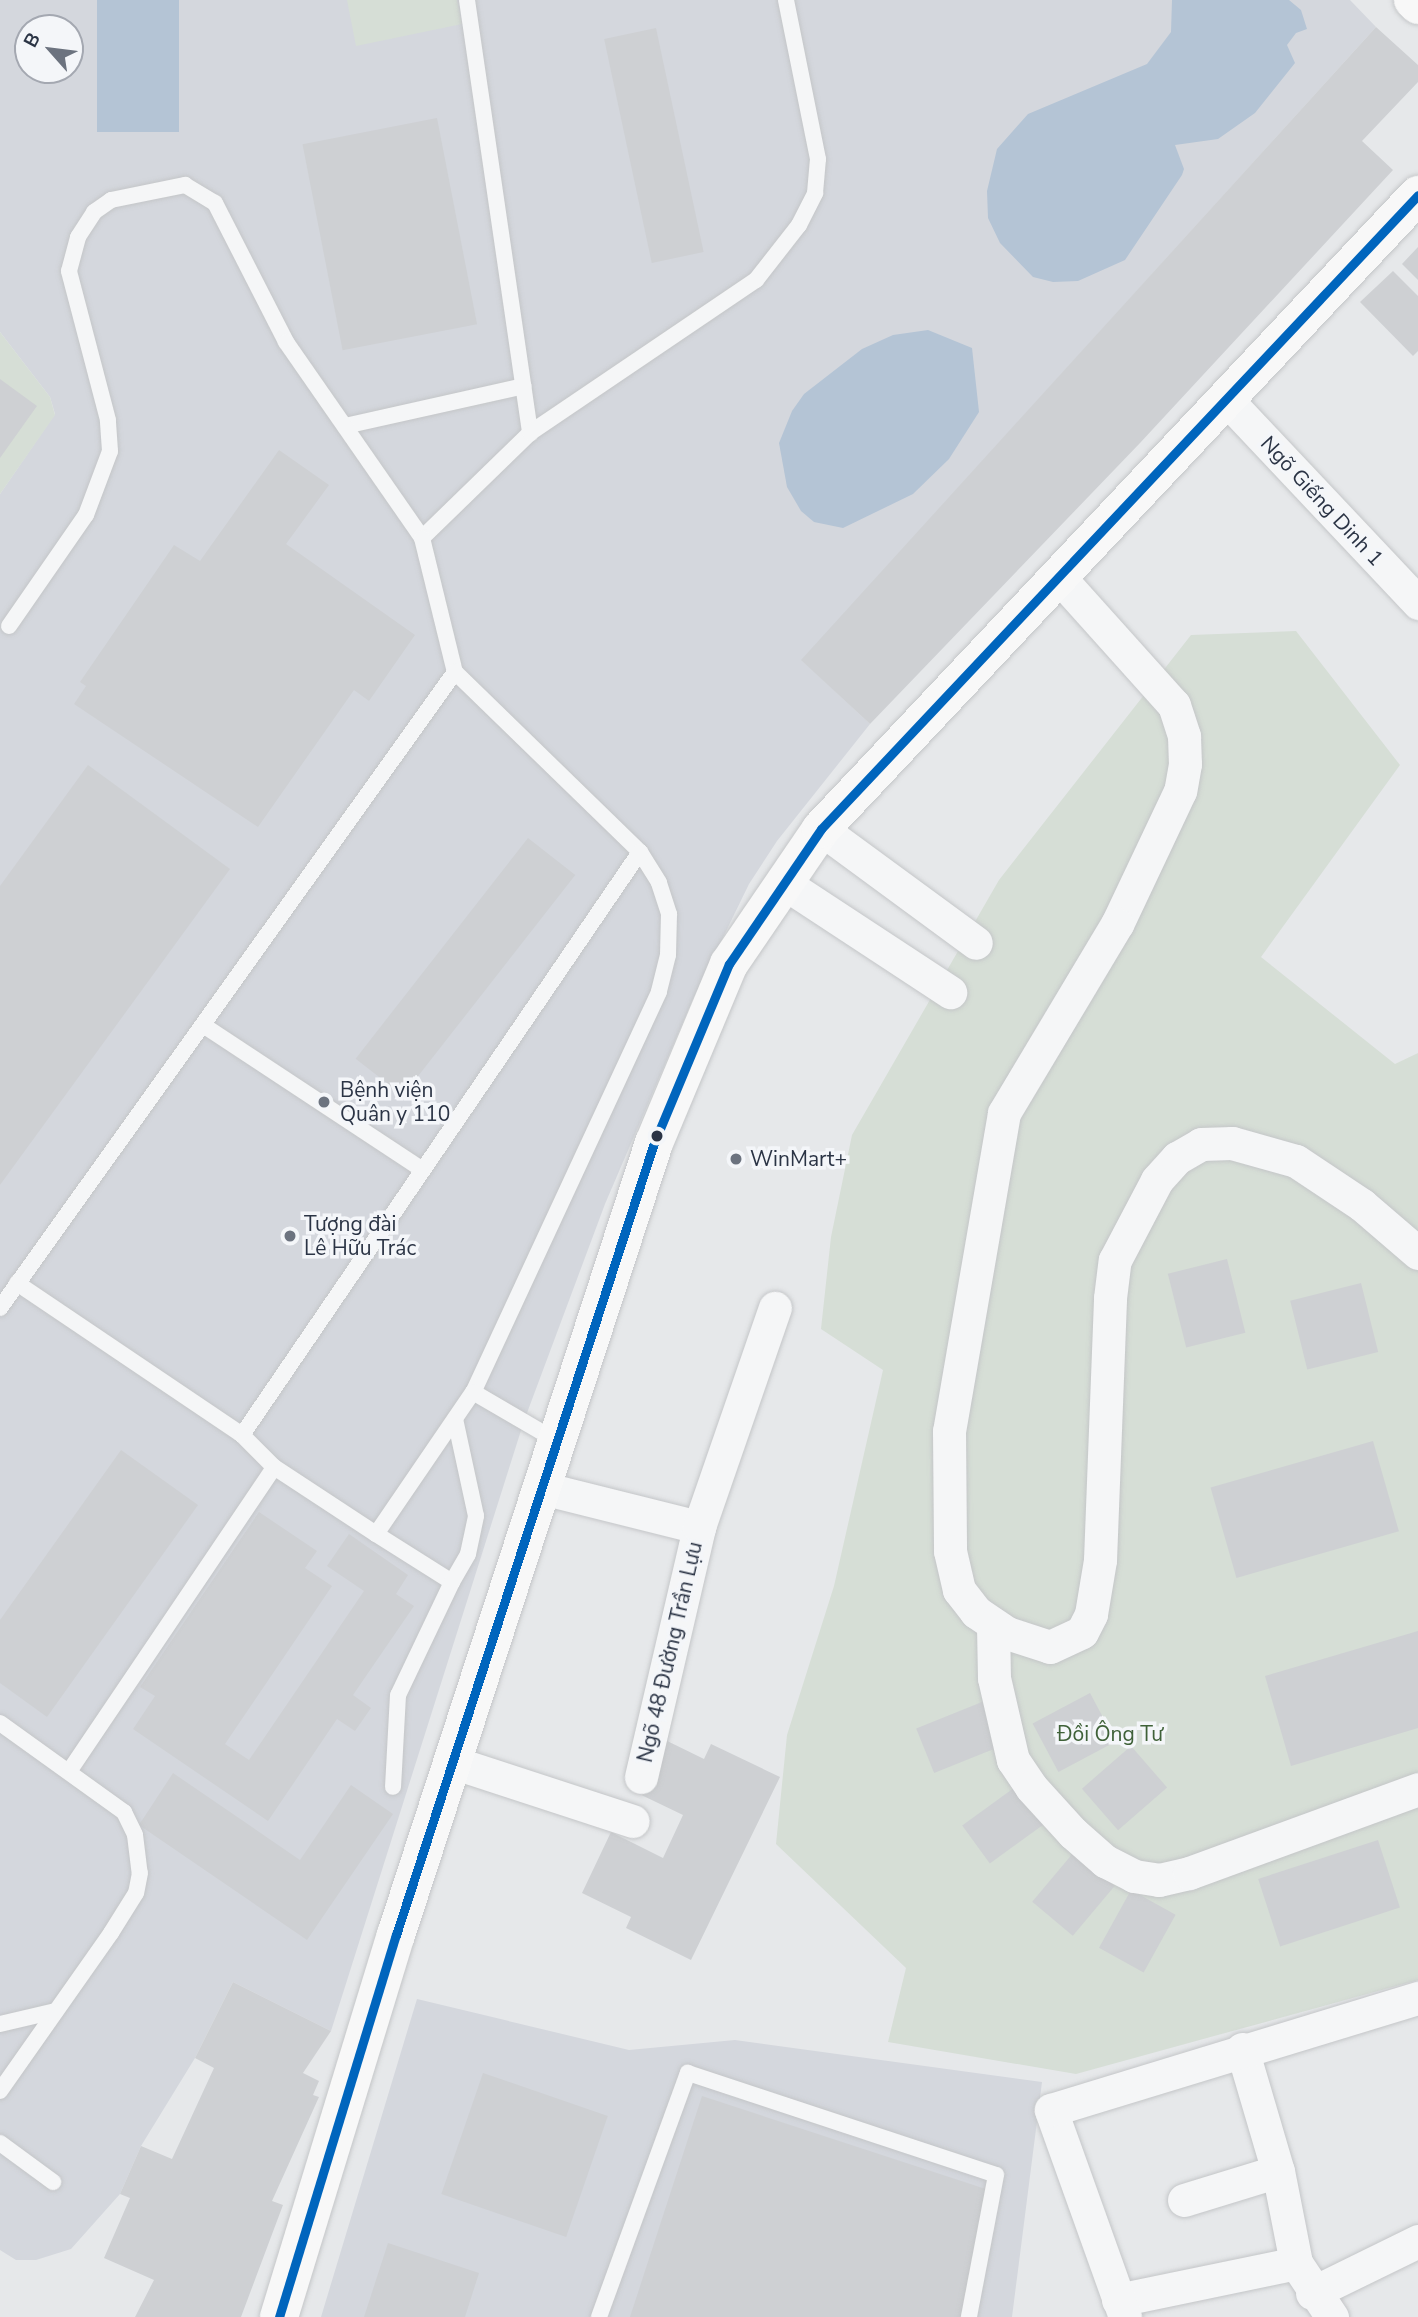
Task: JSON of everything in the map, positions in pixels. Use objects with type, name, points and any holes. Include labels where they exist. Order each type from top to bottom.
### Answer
[{"type":"main road","points":[[1413,0],[1418,5]]},
{"type":"main road","points":[[279,2317],[452,1762],[659,1130],[729,964],[821,829],[1418,195]]},
{"type":"street","name":"Ngõ Giếng Dinh 1","points":[[1227,400],[1418,603]]},
{"type":"street","points":[[1059,578],[1174,705],[1184,736],[1185,764],[1180,791],[1117,924],[1020,1081],[1004,1114],[955,1383],[946,1486],[946,1528],[959,1590],[993,1626],[1050,1647],[1082,1632],[1091,1614],[1100,1560],[1110,1297],[1115,1260],[1157,1180],[1177,1158],[1201,1143],[1232,1143],[1296,1161],[1362,1205],[1418,1253]]},
{"type":"street","points":[[821,829],[976,943]]},
{"type":"street","points":[[784,883],[950,992]]},
{"type":"street","name":"Ngõ 48 Đường Trần Lựu","points":[[641,1777],[699,1527],[775,1308]]},
{"type":"street","name":"Ngõ 48 Đường Trần Lựu","points":[[542,1488],[699,1527]]},
{"type":"street","points":[[993,1626],[994,1678],[1013,1760],[1031,1787],[1073,1833],[1105,1861],[1134,1876],[1159,1880],[1189,1873],[1418,1789]]},
{"type":"street","points":[[452,1762],[633,1821]]},
{"type":"street","points":[[1296,2263],[1122,2309],[1051,2110],[1242,2049],[1418,1998]]},
{"type":"street","points":[[1242,2049],[1278,2171],[1296,2263],[1322,2305],[1418,2241]]},
{"type":"street","points":[[1184,2200],[1278,2171]]},
{"type":"lane","points":[[467,0],[530,433]]},
{"type":"lane","points":[[422,538],[530,433],[756,279],[799,225],[815,194],[818,159],[786,0]]},
{"type":"lane","points":[[9,626],[86,515],[110,451],[108,420],[69,271],[78,237],[94,212],[111,200],[185,185],[215,203],[286,342],[422,538],[455,672],[640,852],[659,883],[669,914],[668,955],[659,992],[473,1392],[376,1534]]},
{"type":"lane","points":[[345,426],[524,386]]},
{"type":"lane","points":[[0,1308],[455,672]]},
{"type":"lane","points":[[242,1435],[421,1169],[640,852]]},
{"type":"lane","points":[[203,1026],[421,1169]]},
{"type":"lane","points":[[17,1283],[242,1435],[274,1467],[452,1582]]},
{"type":"lane","points":[[473,1392],[557,1441]]},
{"type":"lane","points":[[393,1787],[398,1695],[468,1554],[476,1516],[454,1419]]},
{"type":"lane","points":[[70,1770],[274,1467]]},
{"type":"lane","points":[[0,1723],[70,1770],[124,1812],[135,1835],[140,1873],[136,1893],[0,2091]]},
{"type":"lane","points":[[0,2024],[56,2011]]},
{"type":"lane","points":[[599,2317],[688,2073],[996,2175],[969,2317]]},
{"type":"lane","points":[[0,2143],[53,2182]]},
{"type":"shaded area","name":"Bệnh viện Quân y 110","points":[[0,0],[1350,0],[1376,27],[802,660],[870,724],[777,841],[749,884],[692,1001],[605,1204],[524,1421],[331,2031],[233,1982],[195,2058],[141,2146],[120,2194],[71,2249],[36,2260],[16,2260],[0,2250],[0,494],[55,414],[50,397],[0,332]]},
{"type":"shaded area","points":[[417,1999],[629,2050],[735,2040],[1042,2082],[1012,2317],[321,2317]]},
{"type":"green space","points":[[347,0],[457,0],[462,24],[356,46]]},
{"type":"green space","points":[[0,332],[50,397],[55,415],[0,494]]},
{"type":"green space","name":"Đồi Ông Tư","points":[[1296,631],[1400,765],[1261,957],[1395,1064],[1418,1053],[1418,1980],[1076,2074],[888,2042],[906,1968],[776,1844],[787,1735],[834,1586],[883,1370],[821,1329],[831,1237],[852,1135],[999,880],[1191,635]]},
{"type":"water","points":[[97,0],[179,0],[179,132],[97,132]]},
{"type":"water","points":[[1172,0],[1289,0],[1301,10],[1307,29],[1296,33],[1287,45],[1295,63],[1255,113],[1218,139],[1175,145],[1184,169],[1182,175],[1125,260],[1078,281],[1053,282],[1033,277],[1000,243],[988,218],[987,191],[997,149],[1028,114],[1147,64],[1171,32]]},
{"type":"water","points":[[928,330],[972,348],[979,412],[949,459],[913,494],[843,528],[814,522],[801,511],[787,487],[779,443],[792,411],[804,394],[862,349],[893,335]]},
{"type":"building","points":[[1376,27],[1418,65],[1418,82],[1362,141],[1393,170],[1140,443],[870,724],[801,660]]},
{"type":"building","points":[[656,28],[704,252],[652,263],[604,39]]},
{"type":"building","points":[[437,118],[477,324],[343,350],[303,144]]},
{"type":"building","points":[[1418,247],[1418,280],[1402,264]]},
{"type":"building","points":[[1393,271],[1418,296],[1418,351],[1413,356],[1360,302]]},
{"type":"building","points":[[0,379],[37,406],[0,458]]},
{"type":"building","points":[[279,450],[329,485],[286,544],[415,635],[369,701],[354,690],[258,827],[74,704],[86,686],[80,682],[174,545],[200,561]]},
{"type":"building","points":[[88,765],[230,869],[0,1185],[0,886]]},
{"type":"building","points":[[528,838],[575,875],[403,1096],[356,1059]]},
{"type":"building","points":[[1227,1259],[1245,1333],[1186,1347],[1168,1274]]},
{"type":"building","points":[[1361,1283],[1378,1352],[1307,1370],[1290,1301]]},
{"type":"building","points":[[1373,1441],[1399,1531],[1236,1578],[1211,1488]]},
{"type":"building","points":[[121,1450],[198,1505],[47,1717],[0,1683],[0,1620]]},
{"type":"building","points":[[259,1512],[317,1551],[305,1568],[332,1586],[225,1744],[249,1760],[364,1591],[327,1566],[349,1534],[408,1575],[396,1594],[414,1606],[353,1695],[371,1708],[355,1731],[337,1719],[268,1821],[133,1729],[155,1696],[140,1687]]},
{"type":"building","points":[[1418,1631],[1418,1728],[1291,1766],[1265,1676]]},
{"type":"building","points":[[1090,1693],[1116,1742],[1058,1772],[1033,1724]]},
{"type":"building","points":[[982,1702],[1000,1747],[934,1773],[916,1729]]},
{"type":"building","points":[[657,1736],[704,1759],[711,1744],[780,1777],[691,1960],[626,1928],[631,1917],[582,1893],[611,1832],[663,1858],[683,1815],[631,1790]]},
{"type":"building","points":[[1131,1746],[1167,1788],[1118,1830],[1082,1789]]},
{"type":"building","points":[[173,1773],[300,1860],[351,1785],[393,1814],[307,1940],[139,1825]]},
{"type":"building","points":[[1018,1785],[1046,1823],[990,1864],[962,1826]]},
{"type":"building","points":[[1378,1840],[1400,1908],[1280,1946],[1258,1879]]},
{"type":"building","points":[[1074,1852],[1115,1886],[1073,1936],[1032,1902]]},
{"type":"building","points":[[1131,1890],[1176,1915],[1144,1972],[1099,1948]]},
{"type":"building","points":[[233,1982],[331,2031],[303,2073],[319,2081],[313,2095],[319,2097],[272,2201],[283,2205],[241,2317],[135,2317],[154,2280],[104,2258],[130,2198],[120,2194],[141,2146],[172,2159],[214,2068],[195,2058]]},
{"type":"building","points":[[483,2073],[608,2116],[566,2237],[441,2194]]},
{"type":"building","points":[[702,2096],[1001,2194],[961,2317],[630,2317]]},
{"type":"building","points":[[388,2243],[479,2273],[465,2317],[364,2317]]},
{"type":"transit line","points":[[279,2317],[396,1935],[654,1143],[729,964],[821,829],[1418,195]]},
{"type":"place","name":"Bệnh viện Quân y 110","points":[[324,1102]]},
{"type":"place","name":"WinMart+","points":[[736,1159]]},
{"type":"place","name":"Tượng đài Lê Hữu Trác","points":[[290,1236]]}]
